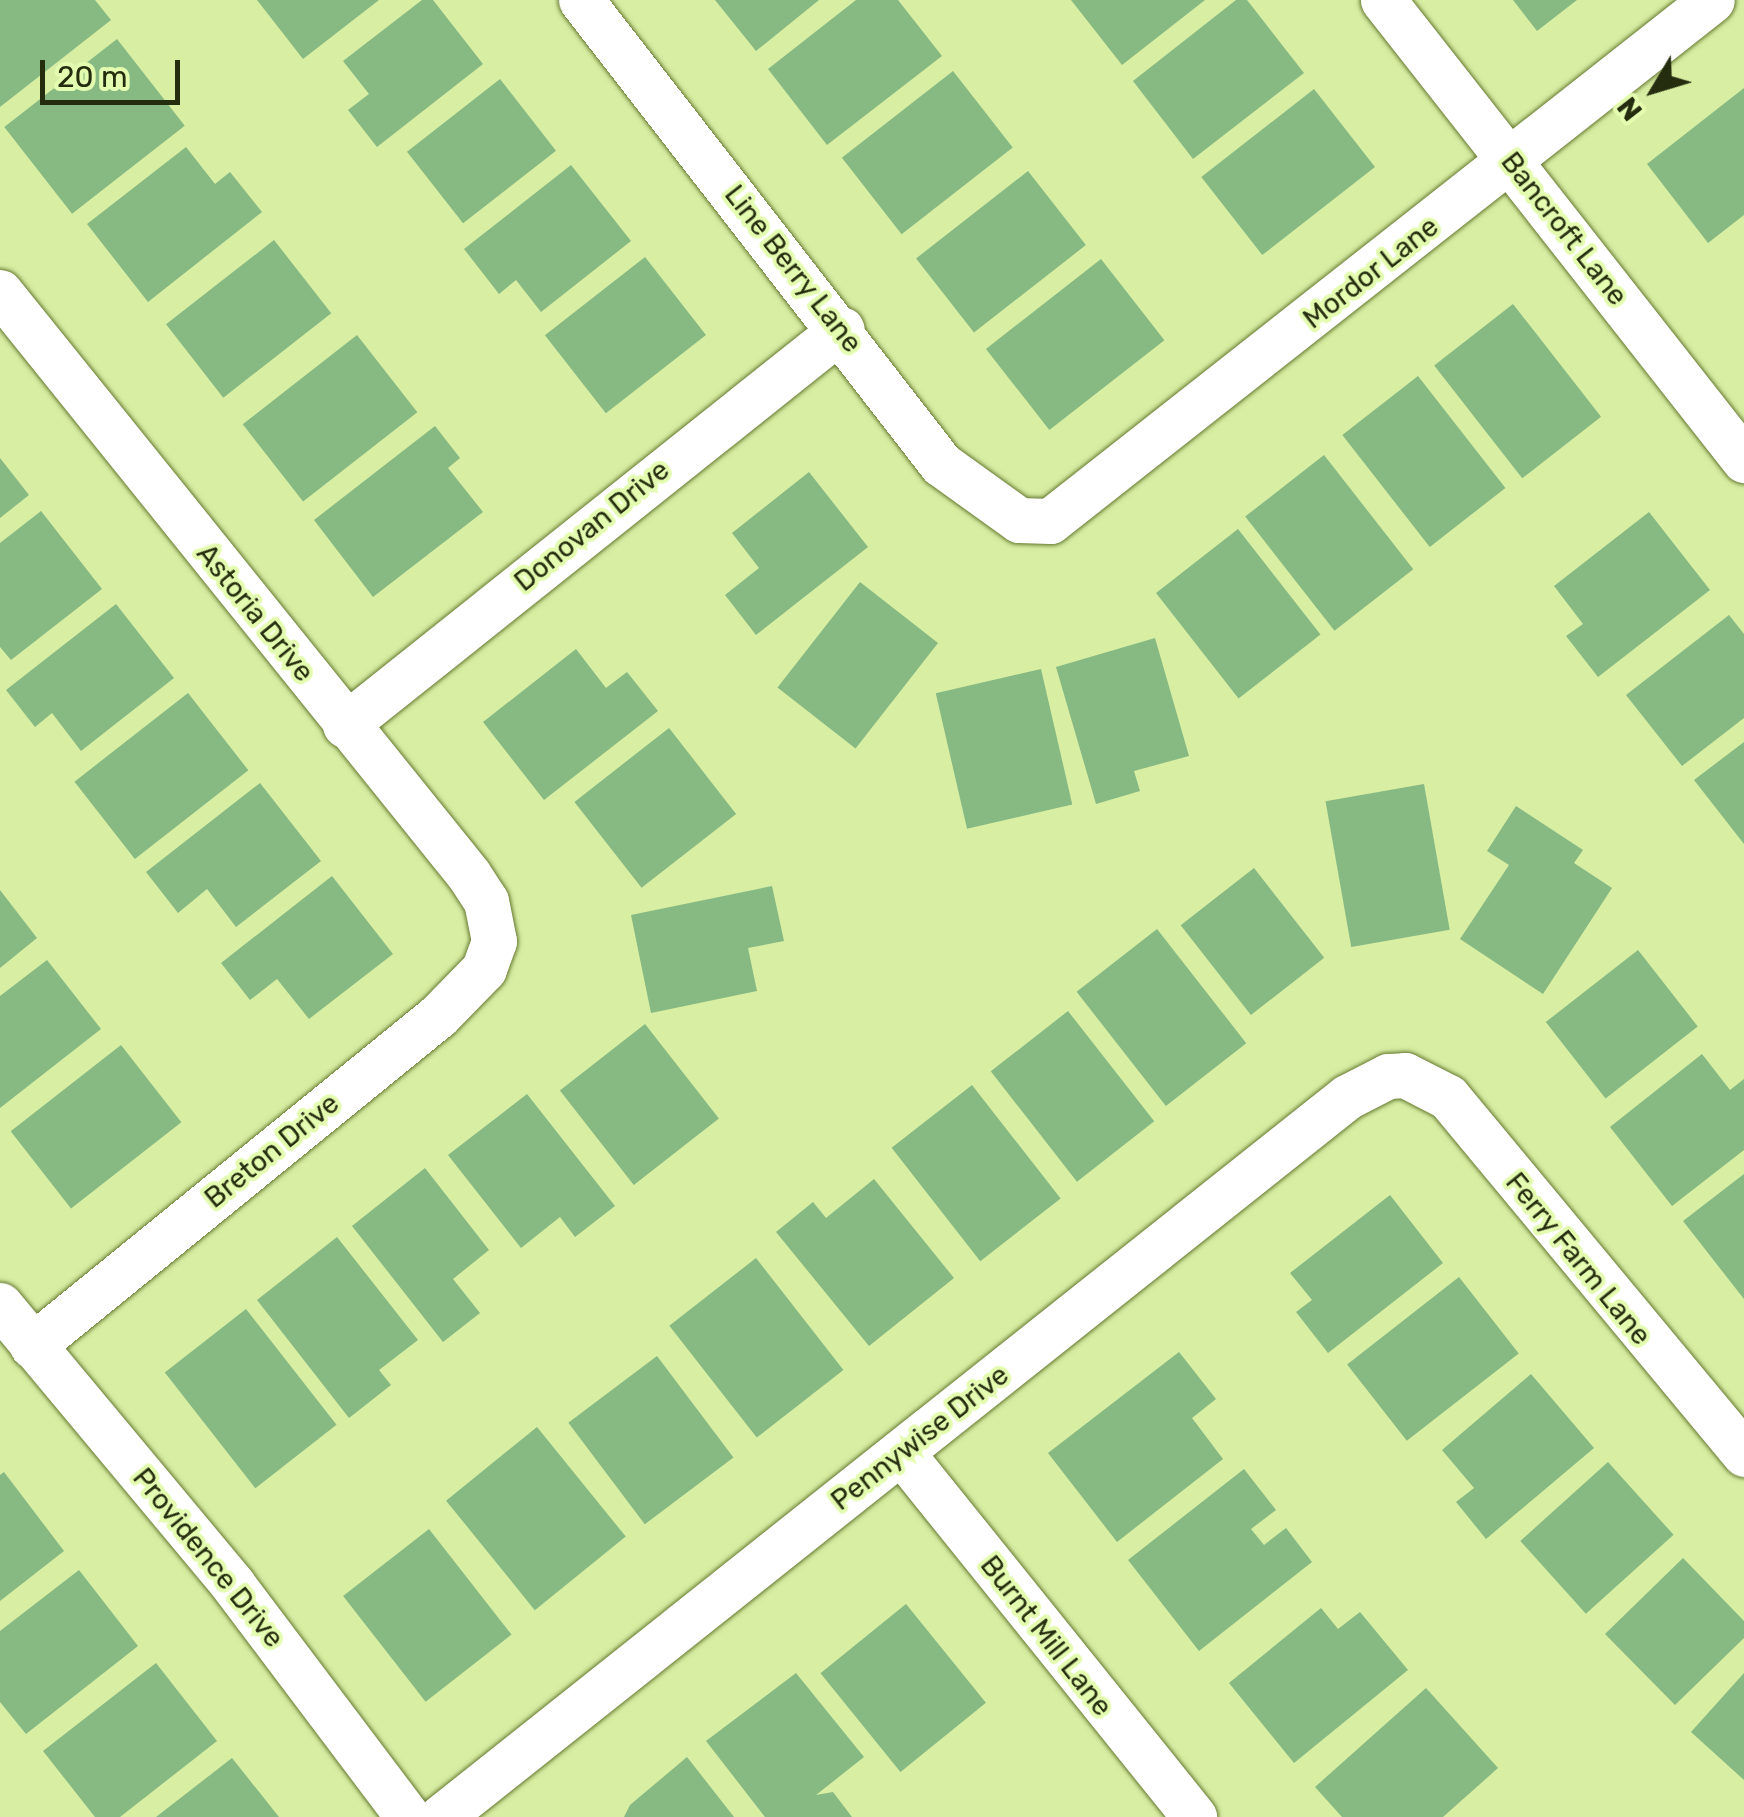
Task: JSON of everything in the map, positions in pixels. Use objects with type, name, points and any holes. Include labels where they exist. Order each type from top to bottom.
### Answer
[{"type":"street","name":"Line Berry Lane","points":[[581,0],[842,329],[941,464],[1020,520]]},
{"type":"street","name":"Bancroft Lane","points":[[1383,0],[1744,460]]},
{"type":"street","name":"Mordor Lane","points":[[1020,520],[1050,521],[1085,500],[1712,0]]},
{"type":"street","name":"Astoria Drive","points":[[0,292],[345,725],[469,874],[486,902],[494,941]]},
{"type":"street","name":"Donovan Drive","points":[[345,725],[842,329]]},
{"type":"street","name":"Breton Drive","points":[[32,1346],[438,1016],[484,969],[494,941]]},
{"type":"street","name":"Pennywise Drive","points":[[441,1817],[1347,1097],[1405,1075]]},
{"type":"street","name":"Ferry Farm Lane","points":[[1405,1075],[1448,1097],[1744,1454]]},
{"type":"street","name":"Providence Drive","points":[[0,1304],[233,1585],[408,1817]]},
{"type":"street","name":"Burnt Mill Lane","points":[[902,1452],[1194,1817]]},
{"type":"building","points":[[0,0],[95,0],[111,20],[0,107]]},
{"type":"building","points":[[257,0],[379,0],[303,59]]},
{"type":"building","points":[[422,0],[433,0],[483,64],[377,147],[348,110],[369,94],[343,61]]},
{"type":"building","points":[[715,0],[819,0],[756,51]]},
{"type":"building","points":[[856,0],[898,0],[942,56],[827,145],[768,69]]},
{"type":"building","points":[[1071,0],[1205,0],[1122,65]]},
{"type":"building","points":[[1236,0],[1247,0],[1304,73],[1193,159],[1133,81]]},
{"type":"building","points":[[1513,0],[1577,0],[1537,31]]},
{"type":"building","points":[[117,39],[185,126],[72,214],[4,127]]},
{"type":"building","points":[[953,71],[1013,147],[902,234],[842,158]]},
{"type":"building","points":[[500,79],[556,151],[463,223],[407,152]]},
{"type":"building","points":[[1744,88],[1744,215],[1708,243],[1647,164]]},
{"type":"building","points":[[1314,89],[1375,167],[1262,255],[1201,177]]},
{"type":"building","points":[[186,147],[215,184],[230,172],[262,212],[148,302],[87,224]]},
{"type":"building","points":[[571,165],[631,241],[541,312],[516,280],[499,294],[464,249]]},
{"type":"building","points":[[1028,171],[1086,245],[974,332],[916,258]]},
{"type":"building","points":[[274,240],[331,313],[223,398],[166,324]]},
{"type":"building","points":[[645,257],[706,335],[606,413],[545,335]]},
{"type":"building","points":[[1101,259],[1164,340],[1049,430],[986,349]]},
{"type":"building","points":[[1513,304],[1601,417],[1522,478],[1434,366]]},
{"type":"building","points":[[357,335],[417,412],[303,501],[243,424]]},
{"type":"building","points":[[1418,376],[1505,488],[1430,547],[1342,435]]},
{"type":"building","points":[[435,426],[460,458],[448,468],[483,512],[373,597],[314,520]]},
{"type":"building","points":[[1324,455],[1413,569],[1334,631],[1245,517]]},
{"type":"building","points":[[0,458],[29,495],[0,518]]},
{"type":"building","points":[[809,472],[868,547],[756,635],[725,595],[759,568],[732,533]]},
{"type":"building","points":[[41,511],[102,589],[11,660],[0,647],[0,543]]},
{"type":"building","points":[[1649,512],[1710,590],[1598,677],[1566,636],[1583,624],[1554,586]]},
{"type":"building","points":[[1238,529],[1320,635],[1239,699],[1156,593]]},
{"type":"building","points":[[860,582],[938,643],[856,749],[778,688]]},
{"type":"building","points":[[116,604],[174,678],[81,751],[52,713],[35,727],[6,690]]},
{"type":"building","points":[[1729,615],[1744,634],[1744,718],[1682,766],[1626,695]]},
{"type":"building","points":[[1155,638],[1189,756],[1134,771],[1140,791],[1096,804],[1056,667]]},
{"type":"building","points":[[576,649],[606,688],[627,672],[658,711],[544,800],[483,722]]},
{"type":"building","points":[[1041,669],[1072,804],[967,829],[936,693]]},
{"type":"building","points":[[188,693],[248,770],[135,859],[75,782]]},
{"type":"building","points":[[669,728],[736,814],[642,888],[574,802]]},
{"type":"building","points":[[1744,742],[1744,844],[1694,780]]},
{"type":"building","points":[[260,783],[321,861],[236,927],[207,889],[178,913],[146,872]]},
{"type":"building","points":[[1424,784],[1450,930],[1351,947],[1326,801]]},
{"type":"building","points":[[1516,806],[1583,850],[1574,863],[1612,888],[1543,994],[1460,939],[1509,865],[1487,851]]},
{"type":"building","points":[[1254,868],[1324,958],[1251,1015],[1181,925]]},
{"type":"building","points":[[332,876],[393,954],[309,1019],[277,979],[250,1000],[221,963]]},
{"type":"building","points":[[772,886],[784,941],[748,948],[757,991],[651,1013],[631,915]]},
{"type":"building","points":[[0,890],[37,938],[0,968]]},
{"type":"building","points":[[1157,929],[1246,1043],[1166,1106],[1077,992]]},
{"type":"building","points":[[1638,950],[1698,1026],[1606,1098],[1546,1022]]},
{"type":"building","points":[[47,960],[101,1029],[0,1108],[0,996]]},
{"type":"building","points":[[1068,1011],[1154,1121],[1077,1182],[991,1071]]},
{"type":"building","points":[[645,1024],[719,1119],[634,1185],[560,1090]]},
{"type":"building","points":[[121,1045],[181,1122],[71,1208],[11,1131]]},
{"type":"building","points":[[1702,1054],[1730,1090],[1744,1079],[1744,1150],[1672,1206],[1610,1127]]},
{"type":"building","points":[[972,1085],[1061,1198],[980,1261],[892,1148]]},
{"type":"building","points":[[527,1094],[615,1206],[575,1237],[560,1217],[521,1248],[448,1155]]},
{"type":"building","points":[[425,1168],[489,1250],[453,1279],[480,1313],[443,1342],[352,1226]]},
{"type":"building","points":[[1744,1174],[1744,1299],[1683,1221]]},
{"type":"building","points":[[874,1179],[954,1278],[869,1346],[776,1232],[813,1202],[826,1218]]},
{"type":"building","points":[[1390,1195],[1443,1263],[1328,1353],[1296,1312],[1312,1300],[1290,1273]]},
{"type":"building","points":[[337,1237],[418,1340],[379,1370],[391,1385],[349,1418],[257,1300]]},
{"type":"building","points":[[756,1258],[843,1370],[757,1438],[669,1326]]},
{"type":"building","points":[[1459,1277],[1519,1353],[1407,1441],[1347,1364]]},
{"type":"building","points":[[246,1309],[337,1425],[255,1488],[165,1372]]},
{"type":"building","points":[[1179,1352],[1216,1399],[1192,1418],[1223,1459],[1117,1542],[1048,1453]]},
{"type":"building","points":[[657,1356],[733,1457],[645,1524],[568,1423]]},
{"type":"building","points":[[1531,1374],[1594,1448],[1486,1539],[1456,1502],[1474,1488],[1442,1450]]},
{"type":"building","points":[[537,1427],[626,1537],[535,1610],[446,1501]]},
{"type":"building","points":[[1608,1462],[1674,1535],[1586,1614],[1520,1541]]},
{"type":"building","points":[[1244,1469],[1276,1510],[1251,1529],[1264,1545],[1286,1528],[1312,1562],[1199,1651],[1128,1560]]},
{"type":"building","points":[[4,1472],[64,1551],[0,1601],[0,1475]]},
{"type":"building","points":[[429,1529],[511,1635],[426,1702],[343,1596]]},
{"type":"building","points":[[1683,1558],[1744,1621],[1744,1638],[1675,1705],[1605,1634]]},
{"type":"building","points":[[79,1570],[138,1646],[26,1734],[0,1702],[0,1631]]},
{"type":"building","points":[[906,1604],[986,1703],[900,1772],[821,1673]]},
{"type":"building","points":[[1321,1608],[1338,1629],[1360,1612],[1408,1670],[1294,1763],[1229,1683]]},
{"type":"building","points":[[156,1663],[217,1741],[120,1817],[95,1817],[43,1751]]},
{"type":"building","points":[[796,1673],[864,1757],[816,1795],[833,1792],[852,1817],[765,1817],[706,1741]]},
{"type":"building","points":[[1744,1673],[1744,1780],[1691,1732]]},
{"type":"building","points":[[1426,1688],[1498,1768],[1443,1817],[1342,1817],[1315,1787]]},
{"type":"building","points":[[687,1757],[734,1817],[624,1817],[630,1805]]},
{"type":"building","points":[[232,1758],[279,1817],[156,1817]]}]
